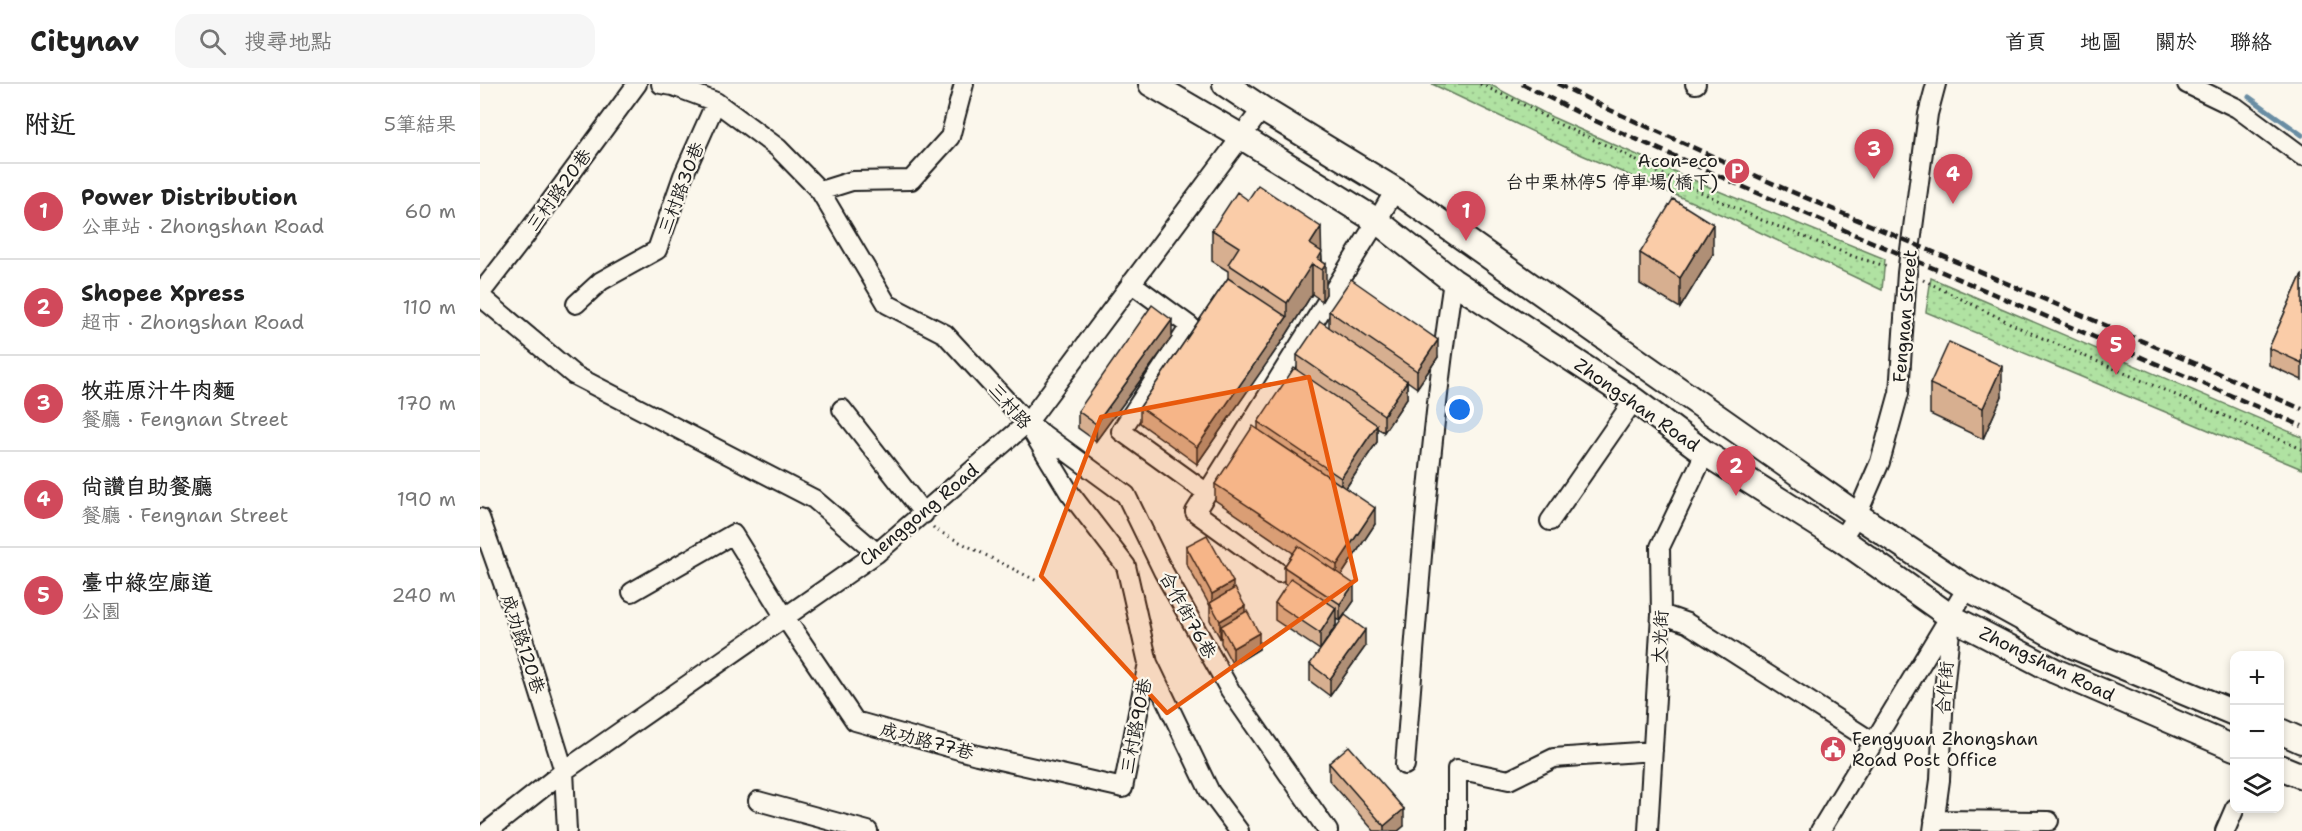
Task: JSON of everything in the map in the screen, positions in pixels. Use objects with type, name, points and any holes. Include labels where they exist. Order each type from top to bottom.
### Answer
[{"type":"main road","name":"Zhongshan Road","points":[[1151,84],[1242,137],[1377,221],[1453,281],[1634,400],[1705,453],[1841,539],[1951,617],[2055,671],[2230,746]]},
{"type":"main road","name":"Zhongshan Road","points":[[1225,84],[1395,190],[1857,515],[1967,588],[2073,646],[2230,711]]},
{"type":"main road","points":[[2284,733],[2302,741]]},
{"type":"main road","points":[[2284,769],[2302,776]]},
{"type":"street","name":"三村路20巷","points":[[480,295],[637,84]]},
{"type":"street","name":"三村路","points":[[662,84],[674,86],[716,102],[777,148],[820,191],[887,304],[945,334],[1027,423],[1069,492],[1126,566],[1148,663],[1210,792],[1239,831]]},
{"type":"street","points":[[820,191],[852,181],[911,180],[950,137],[964,84]]},
{"type":"street","name":"Fengnan Street","points":[[1841,539],[1857,515],[1880,462],[1899,393],[1907,273],[1928,114],[1936,84]]},
{"type":"street","points":[[2187,84],[2238,108],[2302,156]]},
{"type":"street","name":"三村路30巷","points":[[576,304],[602,281],[657,250],[683,176],[716,102]]},
{"type":"street","name":"Chenggong Road","points":[[488,831],[564,771],[877,553],[1027,423],[1262,109]]},
{"type":"street","points":[[1279,573],[1196,512],[1395,190]]},
{"type":"street","points":[[1405,765],[1421,560],[1453,281]]},
{"type":"street","points":[[1131,283],[1190,326],[1121,430],[1207,492]]},
{"type":"street","points":[[480,295],[574,375],[814,499],[877,553]]},
{"type":"street","points":[[1550,521],[1634,400]]},
{"type":"street","points":[[842,409],[924,514]]},
{"type":"street","name":"合作街76巷","points":[[1027,423],[1126,495],[1164,571],[1230,690],[1328,831]]},
{"type":"street","name":"大光街","points":[[1648,831],[1662,614],[1660,547],[1705,453]]},
{"type":"street","name":"成功路120巷","points":[[480,518],[523,639],[564,771],[567,831]]},
{"type":"street","name":"成功路77巷","points":[[632,592],[733,534],[784,616],[855,721],[976,755],[1124,788]]},
{"type":"street","points":[[1820,831],[1967,588]]},
{"type":"street","points":[[1662,614],[1687,623],[1873,742]]},
{"type":"street","name":"合作街","points":[[1934,825],[1940,780],[1944,691],[1951,617]]},
{"type":"street","name":"三村路90巷","points":[[1124,788],[1148,663]]},
{"type":"street","points":[[1457,831],[1457,769],[1509,780],[1554,758],[1653,751]]},
{"type":"street","points":[[758,801],[868,831]]},
{"type":"street","points":[[2225,831],[2233,813]]},
{"type":"street","points":[[1934,825],[2049,821]]},
{"type":"path","points":[[1480,84],[1686,186],[1759,219],[1855,257],[1907,273],[2026,331],[2302,449]]},
{"type":"path","points":[[924,514],[936,530],[1037,582]]},
{"type":"highlighted area","points":[[1309,377],[1356,580],[1167,713],[1041,576],[1101,417]]},
{"type":"green space","points":[[1432,84],[1489,84],[1552,117],[1716,190],[1885,259],[1882,290],[1734,220],[1582,155]]},
{"type":"green space","points":[[1931,278],[2302,437],[2302,469],[1926,312]]},
{"type":"building","points":[[1258,185],[1321,227],[1310,244],[1322,252],[1318,259],[1326,264],[1322,270],[1312,264],[1287,303],[1228,264],[1239,247],[1212,230],[1237,192],[1248,200]]},
{"type":"building","points":[[1673,199],[1713,224],[1680,278],[1640,253]]},
{"type":"building","points":[[2302,274],[2302,363],[2269,348]]},
{"type":"building","points":[[1228,278],[1287,317],[1197,447],[1140,407]]},
{"type":"building","points":[[1351,279],[1438,340],[1417,371],[1329,311]]},
{"type":"building","points":[[1152,305],[1172,320],[1096,424],[1078,411]]},
{"type":"building","points":[[1320,321],[1407,381],[1384,415],[1297,355]]},
{"type":"building","points":[[1949,342],[2002,366],[1983,408],[1930,384]]},
{"type":"building","points":[[1294,368],[1377,425],[1341,478],[1258,422]]},
{"type":"building","points":[[1253,426],[1375,508],[1337,565],[1215,484]]},
{"type":"building","points":[[1207,535],[1233,582],[1212,594],[1186,546]]},
{"type":"building","points":[[1298,546],[1354,584],[1340,604],[1284,567]]},
{"type":"building","points":[[1291,578],[1336,608],[1320,633],[1275,603]]},
{"type":"building","points":[[1235,588],[1245,606],[1220,621],[1210,603]]},
{"type":"building","points":[[1247,611],[1259,633],[1233,648],[1221,626]]},
{"type":"building","points":[[1345,615],[1365,630],[1330,679],[1310,664]]},
{"type":"building","points":[[1349,746],[1404,809],[1384,826],[1329,763]]},
{"type":"waterway","points":[[2249,97],[2302,135]]},
{"type":"railway","points":[[1522,84],[1591,119],[1746,188],[2302,426]]},
{"type":"railway","points":[[1558,84],[1783,188],[2302,409]]},
{"type":"place","name":"Acon-eco 台中栗林停5 停車場(橋下)","points":[[1737,171]]},
{"type":"place","name":"牧莊原汁牛肉麵","points":[[1874,179]]},
{"type":"place","name":"尚讚自助餐廳","points":[[1953,204]]},
{"type":"place","name":"Power Distribution","points":[[1466,241]]},
{"type":"place","name":"臺中綠空廊道","points":[[2116,375]]},
{"type":"place","name":"Shopee Xpress","points":[[1736,496]]},
{"type":"place","name":"Fengyuan Zhongshan Road Post Office","points":[[1833,749]]}]
